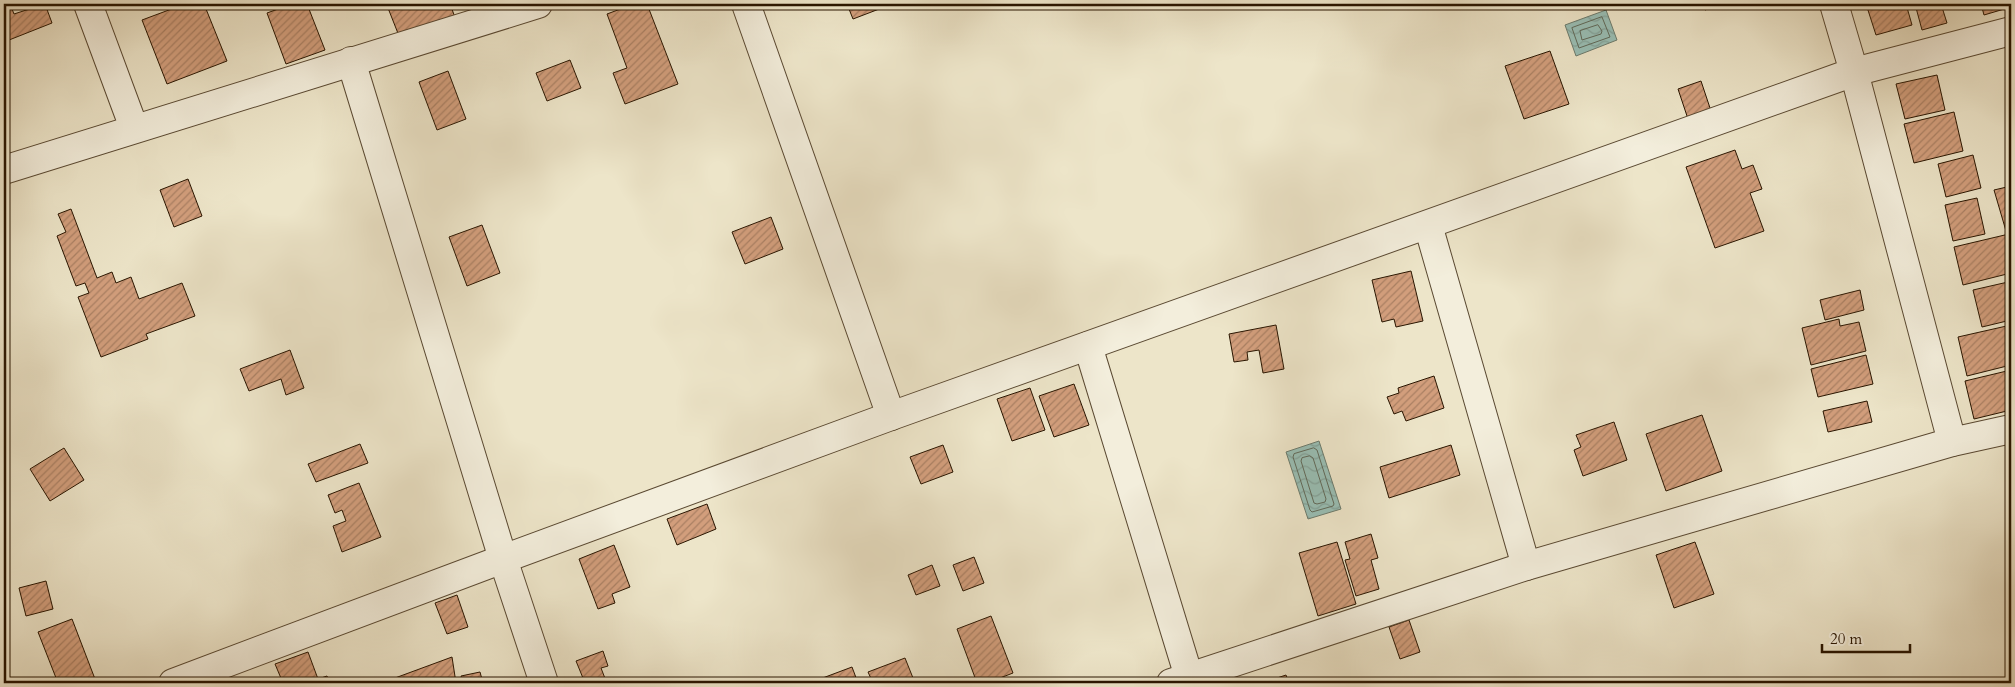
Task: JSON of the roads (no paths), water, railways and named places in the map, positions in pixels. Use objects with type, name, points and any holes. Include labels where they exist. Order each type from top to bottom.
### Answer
[{"type":"street","points":[[88,4],[134,128]]},
{"type":"street","points":[[4,170],[134,128],[538,4]]},
{"type":"street","points":[[746,4],[891,416]]},
{"type":"street","points":[[1834,4],[1854,72],[1952,442]]},
{"type":"street","points":[[173,683],[503,558],[891,416],[1854,72],[2011,31]]},
{"type":"street","points":[[350,61],[503,558],[544,683]]},
{"type":"street","points":[[1428,224],[1526,566]]},
{"type":"street","points":[[1088,346],[1180,680],[1526,566],[1952,442],[2011,430]]},
{"type":"water","points":[[1606,10],[1617,40],[1576,56],[1565,25]]},
{"type":"water","points":[[1319,441],[1341,509],[1308,519],[1286,452]]}]
